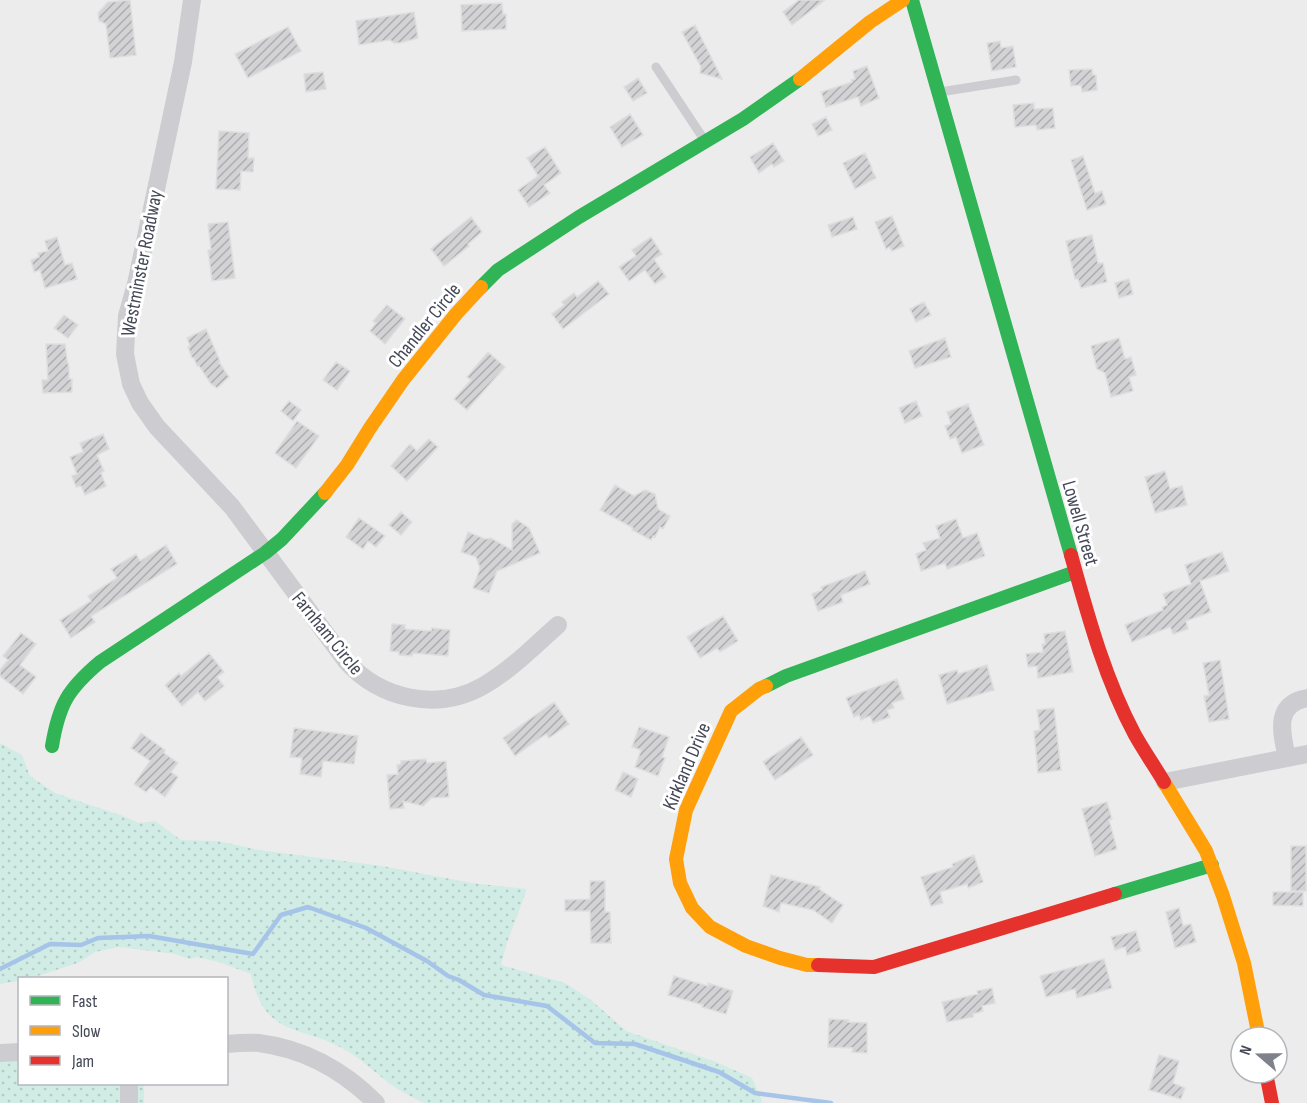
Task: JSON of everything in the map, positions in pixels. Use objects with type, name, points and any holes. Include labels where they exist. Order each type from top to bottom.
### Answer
[{"type":"street","name":"Westminster Roadway","points":[[192,0],[183,62],[127,316],[125,354],[131,384],[148,417],[232,507],[265,553]]},
{"type":"street","name":"Chandler Circle","points":[[52,746],[63,701],[81,678],[100,662],[265,553],[282,539],[327,491],[347,465],[403,380],[456,314],[498,270],[579,217],[743,119],[870,22],[903,0]]},
{"type":"street","name":"Lowell Street","points":[[912,0],[1093,632],[1135,734],[1206,851],[1212,865],[1244,963],[1257,1025]]},
{"type":"street","name":"Farnham Circle","points":[[265,553],[335,648],[351,666],[374,685],[402,696],[439,700],[475,690],[498,677],[558,625]]},
{"type":"street","name":"Kirkland Drive","points":[[1075,572],[786,676],[759,689],[731,711],[686,810],[676,859],[680,883],[692,908],[710,927],[746,946],[807,965],[874,967],[1212,865]]},
{"type":"street","points":[[1287,758],[1281,729],[1282,717],[1294,702],[1307,698]]},
{"type":"street","points":[[1165,782],[1307,754]]},
{"type":"street","points":[[228,1044],[257,1042],[294,1050],[324,1063],[349,1079],[376,1103]]},
{"type":"street","points":[[0,1053],[18,1052]]},
{"type":"street","points":[[129,1085],[129,1103]]},
{"type":"street","points":[[1268,1085],[1272,1103]]},
{"type":"lane","points":[[656,67],[705,141]]},
{"type":"lane","points":[[937,93],[1016,80]]},
{"type":"green space","points":[[0,743],[22,755],[30,776],[55,793],[139,823],[155,821],[181,840],[218,841],[259,850],[382,866],[472,883],[527,889],[501,965],[565,983],[591,1000],[626,1031],[716,1062],[752,1078],[762,1103],[424,1103],[396,1088],[349,1052],[276,1020],[265,1010],[257,995],[251,974],[219,962],[197,957],[190,959],[175,954],[119,947],[95,952],[80,962],[41,975],[18,977],[18,981],[0,984]]},
{"type":"green space","points":[[18,1059],[18,1085],[144,1085],[144,1103],[0,1103],[0,1060]]},
{"type":"building","points":[[130,0],[136,55],[110,58],[106,24],[99,21],[98,13],[108,2]]},
{"type":"building","points":[[799,0],[825,0],[792,25],[783,12]]},
{"type":"building","points":[[502,3],[503,14],[506,14],[506,29],[462,31],[461,5]]},
{"type":"building","points":[[414,12],[418,38],[400,43],[390,40],[359,45],[356,21]]},
{"type":"building","points":[[695,25],[722,79],[700,73],[701,67],[682,32]]},
{"type":"building","points":[[288,27],[301,51],[248,78],[235,54]]},
{"type":"building","points":[[1000,41],[1001,48],[1013,46],[1016,67],[992,71],[987,43]]},
{"type":"building","points":[[867,66],[879,98],[861,106],[858,97],[826,107],[821,92],[852,82],[851,80],[855,79],[853,71]]},
{"type":"building","points":[[1092,69],[1093,75],[1096,75],[1097,90],[1082,92],[1081,85],[1071,86],[1069,70]]},
{"type":"building","points":[[323,72],[326,89],[306,92],[304,74]]},
{"type":"building","points":[[638,78],[647,93],[633,101],[624,87]]},
{"type":"building","points":[[1034,103],[1034,109],[1053,108],[1055,128],[1037,130],[1036,125],[1015,127],[1013,105]]},
{"type":"building","points":[[630,114],[643,135],[622,147],[610,127]]},
{"type":"building","points":[[826,117],[832,130],[818,136],[812,124]]},
{"type":"building","points":[[219,131],[249,133],[248,158],[254,158],[253,172],[241,171],[240,190],[216,189]]},
{"type":"building","points":[[773,143],[784,161],[774,167],[772,164],[759,173],[750,157]]},
{"type":"building","points":[[545,147],[561,173],[544,185],[550,193],[529,207],[518,190],[538,176],[527,158]]},
{"type":"building","points":[[865,153],[876,178],[855,189],[843,163]]},
{"type":"building","points":[[1083,156],[1095,193],[1102,191],[1106,204],[1087,210],[1071,160]]},
{"type":"building","points":[[892,216],[904,246],[892,251],[889,247],[886,249],[875,222]]},
{"type":"building","points":[[471,217],[482,232],[444,266],[431,249]]},
{"type":"building","points":[[853,217],[857,229],[832,237],[828,225]]},
{"type":"building","points":[[228,222],[235,278],[212,281],[208,250],[211,250],[208,224]]},
{"type":"building","points":[[1092,235],[1098,263],[1103,263],[1107,282],[1081,288],[1078,279],[1075,279],[1066,241]]},
{"type":"building","points":[[57,237],[65,265],[72,263],[77,279],[45,288],[40,270],[34,272],[31,260],[39,257],[38,253],[48,251],[45,241]]},
{"type":"building","points":[[651,237],[662,254],[654,259],[666,277],[655,284],[645,270],[629,281],[619,267],[636,256],[632,250]]},
{"type":"building","points":[[1129,279],[1133,294],[1119,298],[1115,283]]},
{"type":"building","points":[[598,281],[609,294],[563,329],[552,314],[574,293],[577,297]]},
{"type":"building","points":[[924,302],[931,315],[916,322],[910,309]]},
{"type":"building","points":[[387,305],[405,319],[385,344],[370,331],[376,323],[373,321]]},
{"type":"building","points":[[64,315],[78,325],[68,338],[54,328]]},
{"type":"building","points":[[206,329],[219,362],[229,377],[217,388],[197,366],[188,347],[190,346],[187,338]]},
{"type":"building","points":[[945,338],[951,357],[915,368],[909,351]]},
{"type":"building","points":[[1119,338],[1125,359],[1131,357],[1136,375],[1129,377],[1133,391],[1111,397],[1105,373],[1097,369],[1091,346]]},
{"type":"building","points":[[46,344],[65,344],[69,379],[72,379],[72,392],[43,393],[42,380],[48,380]]},
{"type":"building","points":[[488,352],[505,367],[467,410],[454,399],[471,380],[467,377]]},
{"type":"building","points":[[336,362],[350,371],[337,390],[323,380]]},
{"type":"building","points":[[289,401],[301,410],[293,421],[281,411]]},
{"type":"building","points":[[916,401],[922,416],[905,423],[899,408]]},
{"type":"building","points":[[968,404],[984,445],[962,453],[956,437],[950,439],[945,426],[951,424],[947,412]]},
{"type":"building","points":[[297,421],[319,436],[296,468],[275,453]]},
{"type":"building","points":[[103,434],[109,449],[97,455],[104,471],[101,473],[106,486],[85,495],[81,486],[76,487],[72,476],[77,474],[70,457],[83,452],[80,443]]},
{"type":"building","points":[[429,439],[438,447],[407,481],[391,466],[410,444],[417,451]]},
{"type":"building","points":[[1165,471],[1170,489],[1182,486],[1187,505],[1155,513],[1145,477]]},
{"type":"building","points":[[615,485],[634,496],[645,490],[655,494],[658,509],[670,516],[663,529],[660,527],[651,540],[600,510]]},
{"type":"building","points":[[401,512],[412,522],[401,535],[389,525]]},
{"type":"building","points":[[359,518],[385,536],[376,547],[368,541],[363,549],[346,537]]},
{"type":"building","points":[[956,519],[963,538],[977,533],[985,556],[947,569],[945,563],[921,571],[916,554],[926,550],[923,543],[940,538],[936,526]]},
{"type":"building","points":[[517,520],[529,528],[540,553],[497,571],[489,593],[473,588],[480,568],[476,557],[461,552],[468,532],[485,539],[491,538],[512,550],[512,524]]},
{"type":"building","points":[[166,545],[177,564],[91,616],[95,622],[71,638],[60,620],[91,601],[88,596],[117,578],[111,569],[136,554],[140,561]]},
{"type":"building","points":[[1222,552],[1229,571],[1200,581],[1211,612],[1186,621],[1188,629],[1173,634],[1170,627],[1132,642],[1125,625],[1163,610],[1162,607],[1167,605],[1163,594],[1191,584],[1185,565]]},
{"type":"building","points":[[865,571],[870,584],[841,595],[843,602],[818,611],[812,594],[822,590],[821,587]]},
{"type":"building","points":[[723,616],[738,641],[720,652],[717,648],[700,658],[687,637]]},
{"type":"building","points":[[392,624],[405,625],[405,629],[450,630],[448,656],[413,653],[412,656],[399,655],[399,652],[390,651]]},
{"type":"building","points":[[1065,631],[1073,672],[1038,678],[1037,666],[1028,667],[1026,654],[1043,652],[1044,634]]},
{"type":"building","points":[[21,633],[36,644],[20,665],[36,677],[23,694],[0,676],[0,670],[8,660],[3,656]]},
{"type":"building","points":[[209,653],[224,672],[217,677],[224,686],[205,701],[198,692],[182,706],[165,685],[179,673],[181,676]]},
{"type":"building","points":[[1220,660],[1229,719],[1209,722],[1204,696],[1209,695],[1203,663]]},
{"type":"building","points":[[987,665],[994,690],[947,704],[939,675],[957,670],[958,674]]},
{"type":"building","points":[[897,679],[904,699],[892,703],[894,708],[887,710],[890,717],[873,723],[870,716],[861,720],[859,715],[854,717],[846,698]]},
{"type":"building","points":[[554,702],[569,724],[549,738],[546,734],[515,756],[503,738]]},
{"type":"building","points":[[1054,708],[1061,770],[1038,773],[1034,731],[1040,730],[1037,710]]},
{"type":"building","points":[[639,727],[669,737],[662,757],[665,758],[658,776],[635,767],[641,750],[632,747]]},
{"type":"building","points":[[294,728],[358,736],[354,764],[323,761],[321,777],[300,774],[302,758],[290,757]]},
{"type":"building","points":[[141,733],[165,750],[164,753],[178,763],[171,772],[178,777],[165,797],[151,787],[146,792],[134,784],[150,761],[131,748]]},
{"type":"building","points":[[801,737],[813,755],[775,780],[763,762]]},
{"type":"building","points":[[426,759],[427,763],[446,761],[449,797],[431,798],[423,806],[403,801],[404,808],[390,809],[387,775],[398,774],[397,765],[401,764],[401,761]]},
{"type":"building","points":[[623,772],[638,779],[631,797],[615,790]]},
{"type":"building","points":[[1107,802],[1117,849],[1095,856],[1082,809]]},
{"type":"building","points":[[1291,846],[1306,846],[1306,891],[1291,891]]},
{"type":"building","points":[[974,855],[983,882],[968,888],[967,884],[940,892],[943,903],[931,906],[921,877],[953,867],[952,864]]},
{"type":"building","points":[[771,875],[820,887],[819,889],[843,905],[832,923],[813,910],[781,903],[779,912],[763,906]]},
{"type":"building","points":[[590,881],[605,881],[605,912],[610,912],[611,943],[591,943],[590,911],[565,911],[565,900],[590,899]]},
{"type":"building","points":[[1273,892],[1303,892],[1303,906],[1273,905]]},
{"type":"building","points":[[1179,908],[1183,926],[1191,924],[1196,942],[1175,948],[1166,912]]},
{"type":"building","points":[[1136,931],[1141,951],[1127,955],[1125,947],[1115,950],[1111,937]]},
{"type":"building","points":[[1104,959],[1112,988],[1077,998],[1075,989],[1046,997],[1040,976]]},
{"type":"building","points":[[674,976],[733,991],[726,1014],[668,995]]},
{"type":"building","points":[[992,988],[995,1003],[982,1006],[983,1011],[973,1014],[973,1017],[947,1022],[942,1002],[978,994],[977,991]]},
{"type":"building","points":[[829,1019],[867,1023],[867,1053],[852,1052],[853,1048],[828,1047]]},
{"type":"building","points":[[1159,1055],[1179,1061],[1173,1083],[1185,1088],[1181,1099],[1149,1090]]},
{"type":"waterway","points":[[0,969],[50,944],[81,945],[98,938],[149,936],[253,954],[281,915],[308,907],[366,928],[484,995],[547,1006],[595,1043],[635,1044],[719,1072],[755,1093],[831,1103]]},
{"type":"traffic: fast","points":[[912,0],[1071,555]]},
{"type":"traffic: fast","points":[[481,287],[498,270],[579,217],[743,119],[800,79]]},
{"type":"traffic: fast","points":[[52,746],[62,708],[73,689],[89,672],[100,662],[265,553],[282,539],[325,493]]},
{"type":"traffic: fast","points":[[766,686],[786,676],[1075,572]]},
{"type":"traffic: fast","points":[[1115,894],[1212,865]]},
{"type":"traffic: slow","points":[[800,79],[870,22],[903,0]]},
{"type":"traffic: slow","points":[[325,493],[347,465],[403,380],[456,314],[481,287]]},
{"type":"traffic: slow","points":[[766,686],[731,711],[686,810],[676,859],[680,883],[692,908],[710,927],[746,946],[780,958],[807,965],[818,965]]},
{"type":"traffic: slow","points":[[1164,782],[1206,851],[1244,963],[1257,1025]]},
{"type":"traffic: jam","points":[[1071,555],[1106,670],[1124,714],[1164,782]]},
{"type":"traffic: jam","points":[[818,965],[874,967],[1115,894]]},
{"type":"traffic: jam","points":[[1268,1085],[1272,1103]]}]
